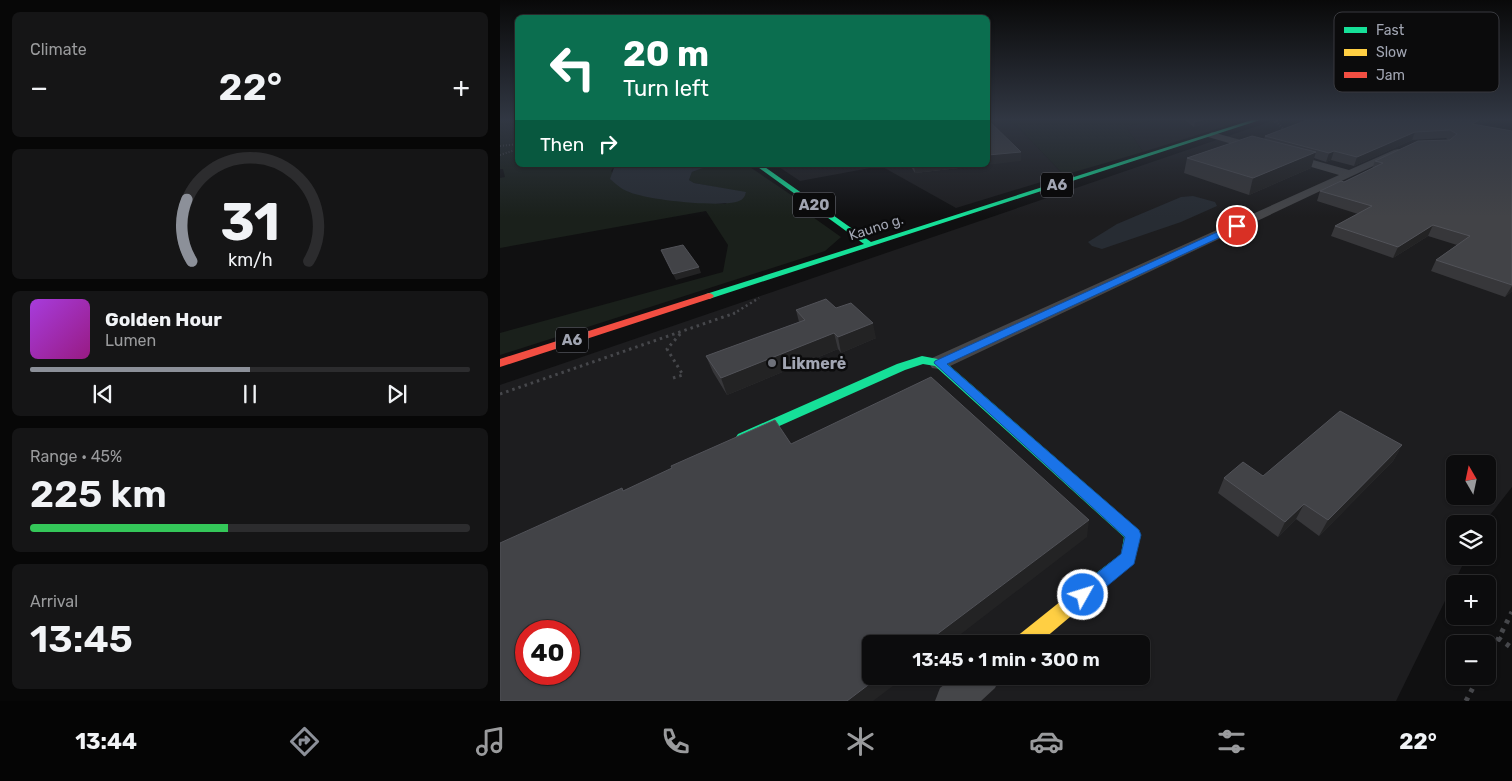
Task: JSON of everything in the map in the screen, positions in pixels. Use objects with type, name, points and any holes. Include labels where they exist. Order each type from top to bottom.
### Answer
[{"type":"main road","name":"Kauno g.","points":[[500,363],[1160,152]]},
{"type":"main road","name":"A20","points":[[761,167],[870,245]]},
{"type":"main road","points":[[728,444],[901,367],[922,360],[939,363],[1133,535],[1128,558],[1034,635]]},
{"type":"street","points":[[1271,152],[1350,174]]},
{"type":"street","points":[[939,363],[1398,152]]},
{"type":"street","points":[[953,701],[972,685]]},
{"type":"path","points":[[500,394],[732,315],[763,296]]},
{"type":"path","points":[[673,378],[682,375],[667,349],[682,332]]},
{"type":"path","points":[[1496,642],[1512,612]]},
{"type":"path","points":[[1498,638],[1512,648]]},
{"type":"path","points":[[1466,701],[1474,685]]},
{"type":"shaded area","points":[[500,152],[515,152],[515,167],[614,167],[611,171],[629,192],[652,197],[725,204],[746,193],[694,183],[689,180],[692,172],[702,167],[750,167],[806,205],[810,215],[841,237],[825,251],[500,355],[500,333],[723,272],[728,245],[706,211],[500,248],[500,178],[505,177],[503,169],[500,169]]},
{"type":"shaded area","points":[[990,152],[1042,152],[1064,175],[956,208],[883,167],[990,167]]},
{"type":"shaded area","points":[[1042,152],[1143,152],[1064,175]]},
{"type":"shaded area","points":[[1182,152],[1512,152],[1512,487],[1490,515],[1446,515],[1446,565],[1463,565],[1458,575],[1446,575],[1446,599],[1396,701],[500,701],[500,385]]},
{"type":"shaded area","points":[[614,167],[703,167],[692,172],[689,180],[694,183],[746,192],[741,200],[726,203],[714,204],[666,200],[626,191],[610,179]]},
{"type":"shaded area","points":[[779,167],[876,167],[800,181]]},
{"type":"shaded area","points":[[1193,196],[1215,202],[1217,206],[1181,222],[1102,249],[1092,246],[1088,242],[1117,224],[1181,197]]},
{"type":"building","points":[[990,152],[1021,152],[990,155]]},
{"type":"building","points":[[1206,152],[1316,152],[1253,178],[1187,158]]},
{"type":"building","points":[[1337,152],[1369,152],[1357,157]]},
{"type":"building","points":[[1395,152],[1512,152],[1512,285],[1436,260],[1470,236],[1433,225],[1398,247],[1335,226],[1372,206],[1320,191],[1341,181],[1344,182],[1383,163],[1375,161]]},
{"type":"building","points":[[683,245],[699,267],[673,274],[661,250]]},
{"type":"building","points":[[826,299],[836,308],[851,303],[873,323],[838,337],[834,333],[721,378],[706,356],[805,320],[796,310]]},
{"type":"building","points":[[931,377],[1089,520],[936,635],[862,635],[862,685],[868,685],[847,701],[500,701],[500,543],[622,488],[623,491],[672,468],[671,466],[775,420],[791,444]]},
{"type":"building","points":[[1340,411],[1402,445],[1328,520],[1304,504],[1285,522],[1224,478],[1243,462],[1263,476]]},
{"type":"traffic: fast","points":[[870,245],[1159,152]]},
{"type":"traffic: fast","points":[[761,167],[870,245]]},
{"type":"traffic: fast","points":[[709,296],[870,245]]},
{"type":"traffic: fast","points":[[743,437],[901,367],[922,360],[939,363],[1133,535],[1128,558],[1097,583]]},
{"type":"traffic: slow","points":[[1034,635],[1097,583]]},
{"type":"traffic: jam","points":[[500,363],[709,296]]},
{"type":"place","name":"Likmerė","points":[[772,363]]},
{"type":"route","points":[[1083,595],[1128,558],[1133,535],[939,363],[1237,226]]}]
